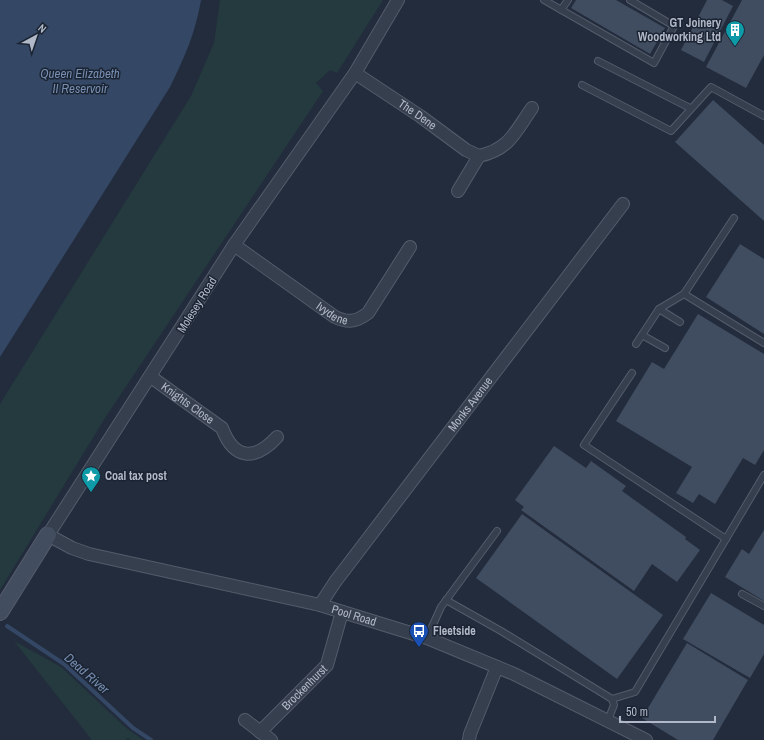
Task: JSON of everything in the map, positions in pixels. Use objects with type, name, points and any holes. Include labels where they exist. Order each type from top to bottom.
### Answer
[{"type":"street","name":"Molesey Road","points":[[0,612],[234,245],[355,73],[398,0]]},
{"type":"street","name":"The Dene","points":[[355,73],[420,116],[466,150],[479,156]]},
{"type":"street","points":[[458,191],[479,156],[493,153],[507,144],[532,108]]},
{"type":"street","name":"Monks Avenue","points":[[320,605],[335,582],[624,204]]},
{"type":"street","name":"Ivydene","points":[[234,245],[335,317],[346,322],[358,320],[368,313],[410,247]]},
{"type":"street","name":"Knights Close","points":[[151,377],[222,428],[227,441],[240,451],[250,455],[257,453],[268,447],[277,437]]},
{"type":"street","name":"Pool Road","points":[[48,535],[72,548],[89,554],[320,605],[427,638],[497,667],[608,720],[646,740]]},
{"type":"street","name":"Brockenhurst","points":[[260,732],[327,665],[342,612]]},
{"type":"street","points":[[469,740],[470,734],[497,667]]},
{"type":"street","points":[[245,720],[270,740]]},
{"type":"lane","points":[[544,0],[654,62],[674,26],[630,0]]},
{"type":"lane","points":[[561,10],[568,0]]},
{"type":"lane","points":[[598,61],[690,108]]},
{"type":"lane","points":[[582,85],[671,131],[710,87],[764,116]]},
{"type":"lane","points":[[636,344],[659,309],[684,294],[734,218]]},
{"type":"lane","points":[[684,294],[764,343]]},
{"type":"lane","points":[[659,309],[680,322]]},
{"type":"lane","points":[[642,335],[665,348]]},
{"type":"lane","points":[[632,373],[584,445],[726,539]]},
{"type":"lane","points":[[612,699],[635,692],[764,476]]},
{"type":"lane","points":[[427,638],[436,616],[446,600],[497,531]]},
{"type":"lane","points":[[742,594],[764,606]]},
{"type":"lane","points":[[446,600],[612,699],[614,705],[608,720]]},
{"type":"green space","points":[[220,0],[383,0],[337,73],[330,70],[316,83],[323,91],[105,418],[0,590],[0,404],[191,96],[214,43]]},
{"type":"green space","points":[[14,641],[61,667],[125,727],[143,740],[131,740],[128,738],[125,740],[92,740]]},
{"type":"water","name":"Queen Elizabeth II Reservoir","points":[[0,0],[201,0],[196,24],[189,45],[170,87],[0,357]]},
{"type":"building","points":[[576,0],[616,0],[665,28],[650,54],[571,8]]},
{"type":"building","points":[[707,0],[722,0],[733,6],[704,62],[681,50]]},
{"type":"building","name":"GT Joinery Woodworking Ltd","points":[[742,0],[764,0],[764,55],[746,88],[706,67]]},
{"type":"building","points":[[713,100],[764,145],[764,221],[675,142]]},
{"type":"building","points":[[740,244],[764,259],[764,334],[706,297]]},
{"type":"building","points":[[698,314],[764,354],[764,450],[755,465],[743,458],[715,504],[699,494],[693,503],[676,493],[692,467],[616,421],[652,362],[664,369]]},
{"type":"building","points":[[554,446],[586,468],[591,461],[626,486],[622,491],[686,537],[685,539],[700,550],[677,582],[652,564],[634,591],[521,510],[524,507],[515,500]]},
{"type":"building","points":[[522,514],[663,615],[617,679],[476,578]]},
{"type":"building","points":[[764,530],[764,601],[725,577],[742,549],[749,554]]},
{"type":"building","points":[[711,593],[764,625],[764,654],[750,678],[683,639]]},
{"type":"building","points":[[687,643],[748,680],[713,740],[678,740],[642,718]]},
{"type":"waterway","name":"Dead River","points":[[7,626],[64,664],[133,728],[151,740]]},
{"type":"place","name":"GT Joinery Woodworking Ltd","points":[[735,47]]},
{"type":"place","name":"Coal tax post","points":[[91,493]]},
{"type":"place","name":"Fleetside","points":[[419,648]]}]
